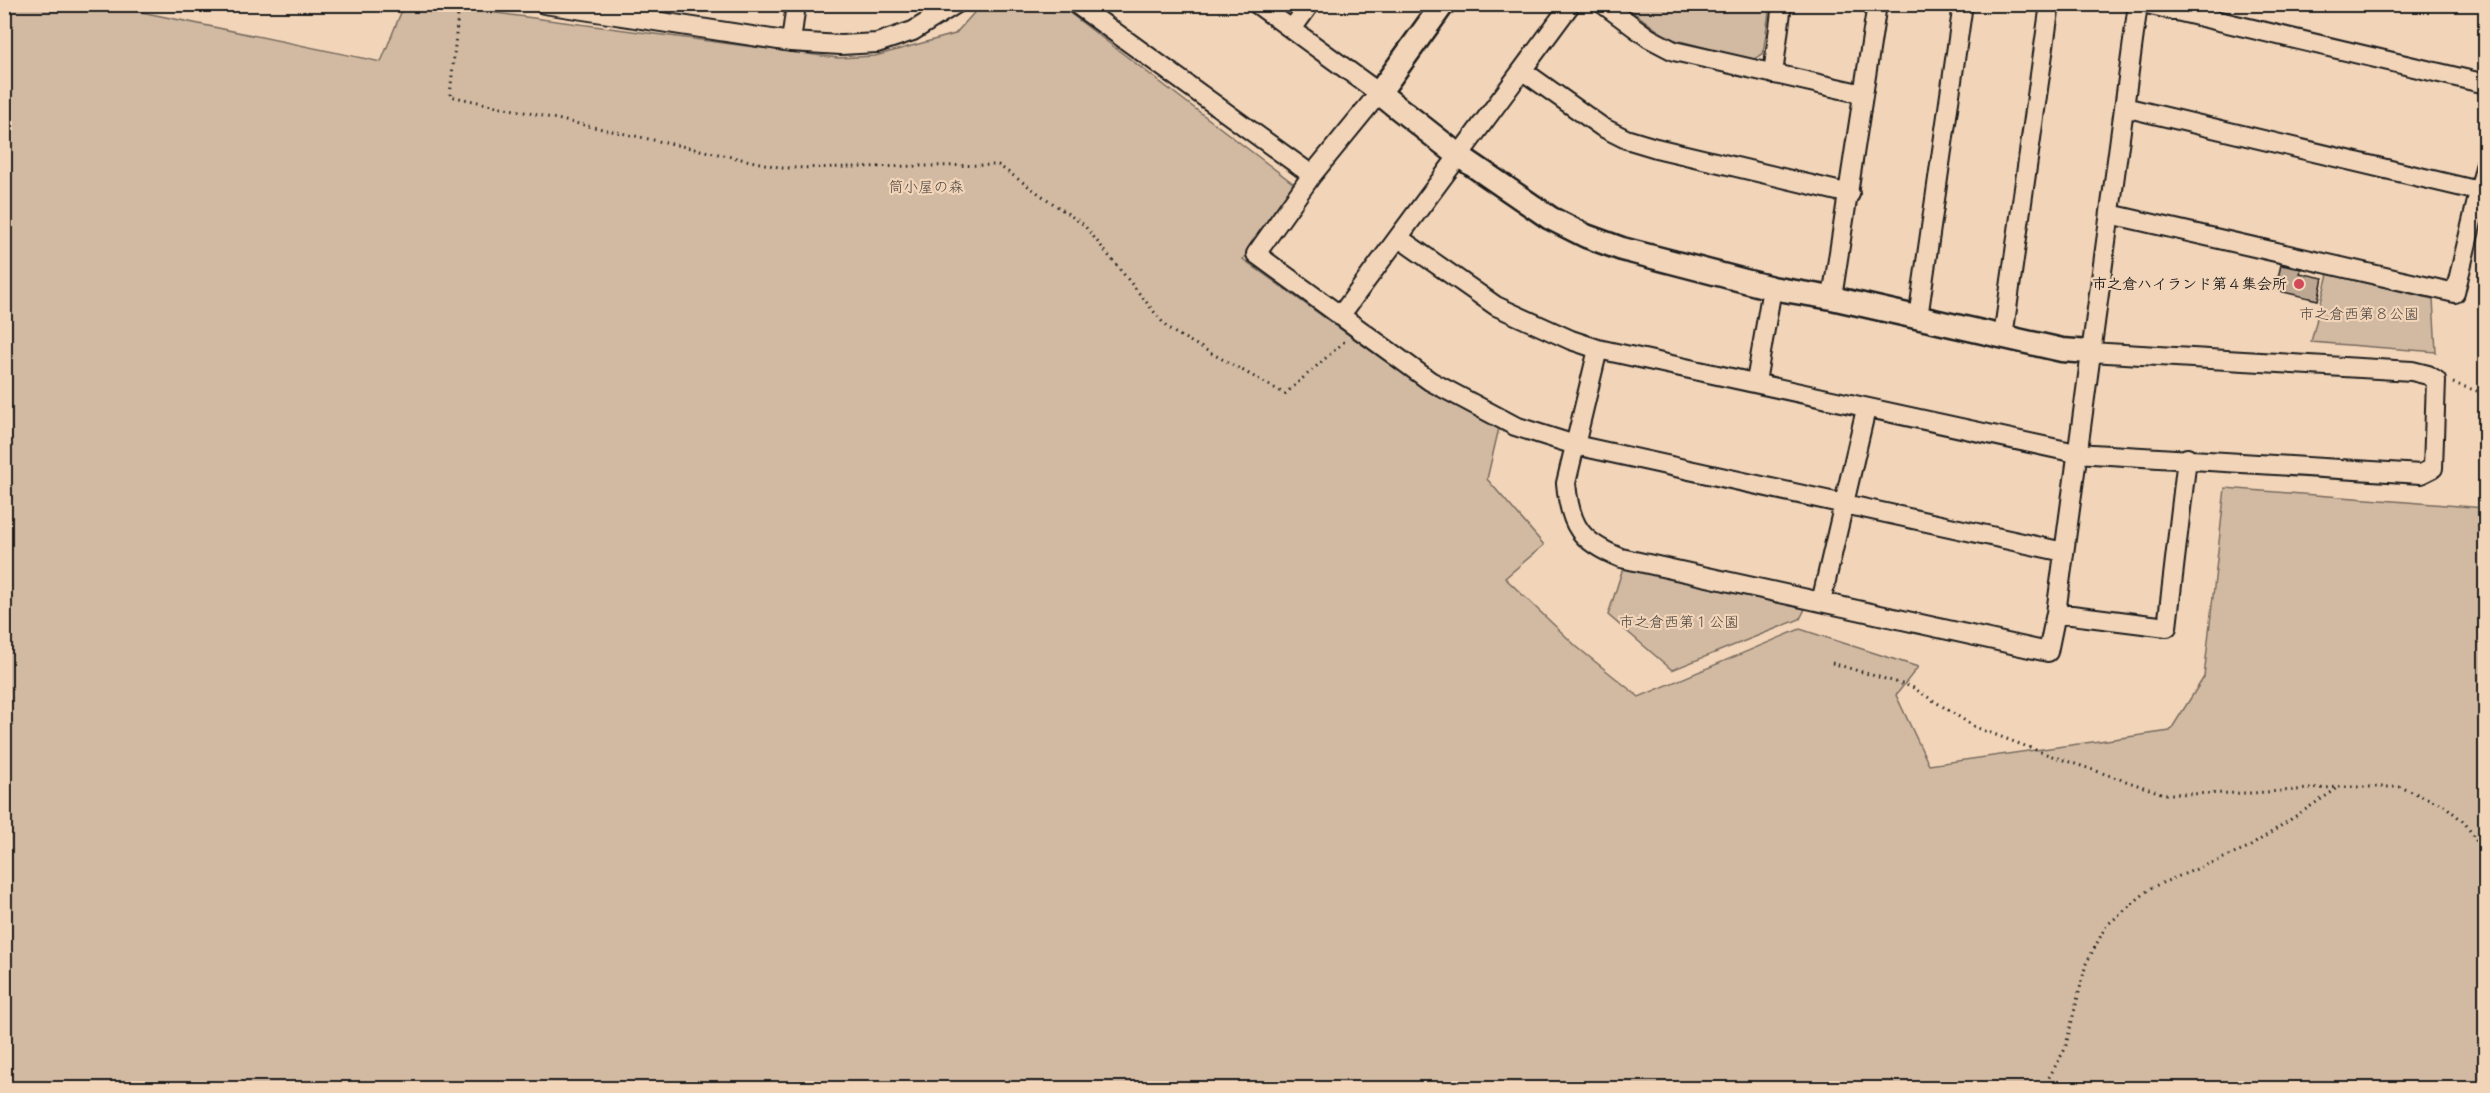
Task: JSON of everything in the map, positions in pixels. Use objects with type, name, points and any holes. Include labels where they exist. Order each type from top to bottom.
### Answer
[{"type":"street","points":[[544,4],[792,42],[841,45],[877,43],[912,31],[956,4]]},
{"type":"street","points":[[792,42],[796,4]]},
{"type":"street","points":[[1076,4],[1312,175]]},
{"type":"street","points":[[1257,4],[1379,93],[1458,155],[1550,218],[1586,236],[1622,249],[1772,288],[1833,298],[2062,350],[2412,371],[2428,375],[2436,380],[2433,468],[2421,474],[2076,453],[1866,409],[1756,382],[1599,349],[1571,340],[1496,306],[1399,238]]},
{"type":"street","points":[[1292,29],[1310,4]]},
{"type":"street","points":[[1443,4],[1379,93],[1312,175],[1256,254],[1430,381],[1515,426],[1575,445],[1844,506],[2064,552]]},
{"type":"street","points":[[1340,316],[1572,4]]},
{"type":"street","points":[[1603,4],[1649,38],[1674,51],[1863,94]]},
{"type":"street","points":[[1773,74],[1782,4]]},
{"type":"street","points":[[1833,298],[1877,4]]},
{"type":"street","points":[[1918,318],[1963,4]]},
{"type":"street","points":[[2003,337],[2050,4]]},
{"type":"street","points":[[1599,349],[1566,483],[1568,505],[1575,524],[1592,545],[1621,558],[2048,652],[2056,613],[2138,4]]},
{"type":"street","points":[[2146,4],[2486,84]]},
{"type":"street","points":[[1522,70],[1602,127],[1626,139],[1850,194]]},
{"type":"street","points":[[2124,107],[2479,191]]},
{"type":"street","points":[[2110,214],[2455,293],[2486,163]]},
{"type":"street","points":[[1756,382],[1772,288]]},
{"type":"street","points":[[1821,602],[1866,409]]},
{"type":"street","points":[[2056,613],[2167,627],[2187,458]]},
{"type":"path","points":[[459,4],[450,96],[783,168],[998,165],[1084,225],[1168,328],[1285,394],[1359,329]]},
{"type":"path","points":[[2436,380],[2460,384],[2486,394]]},
{"type":"path","points":[[1832,663],[1912,687],[1975,727],[2164,794],[2252,793],[2339,787],[2400,787],[2444,805],[2465,823],[2486,856]]},
{"type":"path","points":[[2043,1089],[2065,1049],[2086,964],[2106,926],[2152,887],[2246,849],[2339,787]]},
{"type":"green space","name":"筒小屋の森","points":[[5,5],[108,5],[381,62],[404,5],[473,10],[838,58],[875,56],[955,34],[981,5],[1059,5],[1294,184],[1243,259],[1381,358],[1499,428],[1487,479],[1544,545],[1505,578],[1577,647],[1639,697],[1800,629],[1918,667],[1896,695],[1929,765],[2170,731],[2204,677],[2225,488],[2485,508],[2485,1088],[5,1088]]},
{"type":"green space","points":[[1624,5],[1770,5],[1763,54],[1753,60],[1668,38]]},
{"type":"green space","name":"市之倉西第８公園","points":[[2328,274],[2433,299],[2436,352],[2311,342]]},
{"type":"green space","name":"市之倉西第１公園","points":[[1623,568],[1805,609],[1800,619],[1672,670],[1608,615]]},
{"type":"building","name":"市之倉ハイランド第４集会所","points":[[2281,265],[2301,269],[2300,273],[2323,278],[2318,300],[2275,290]]},
{"type":"place","name":"市之倉ハイランド第４集会所","points":[[2299,284]]}]
